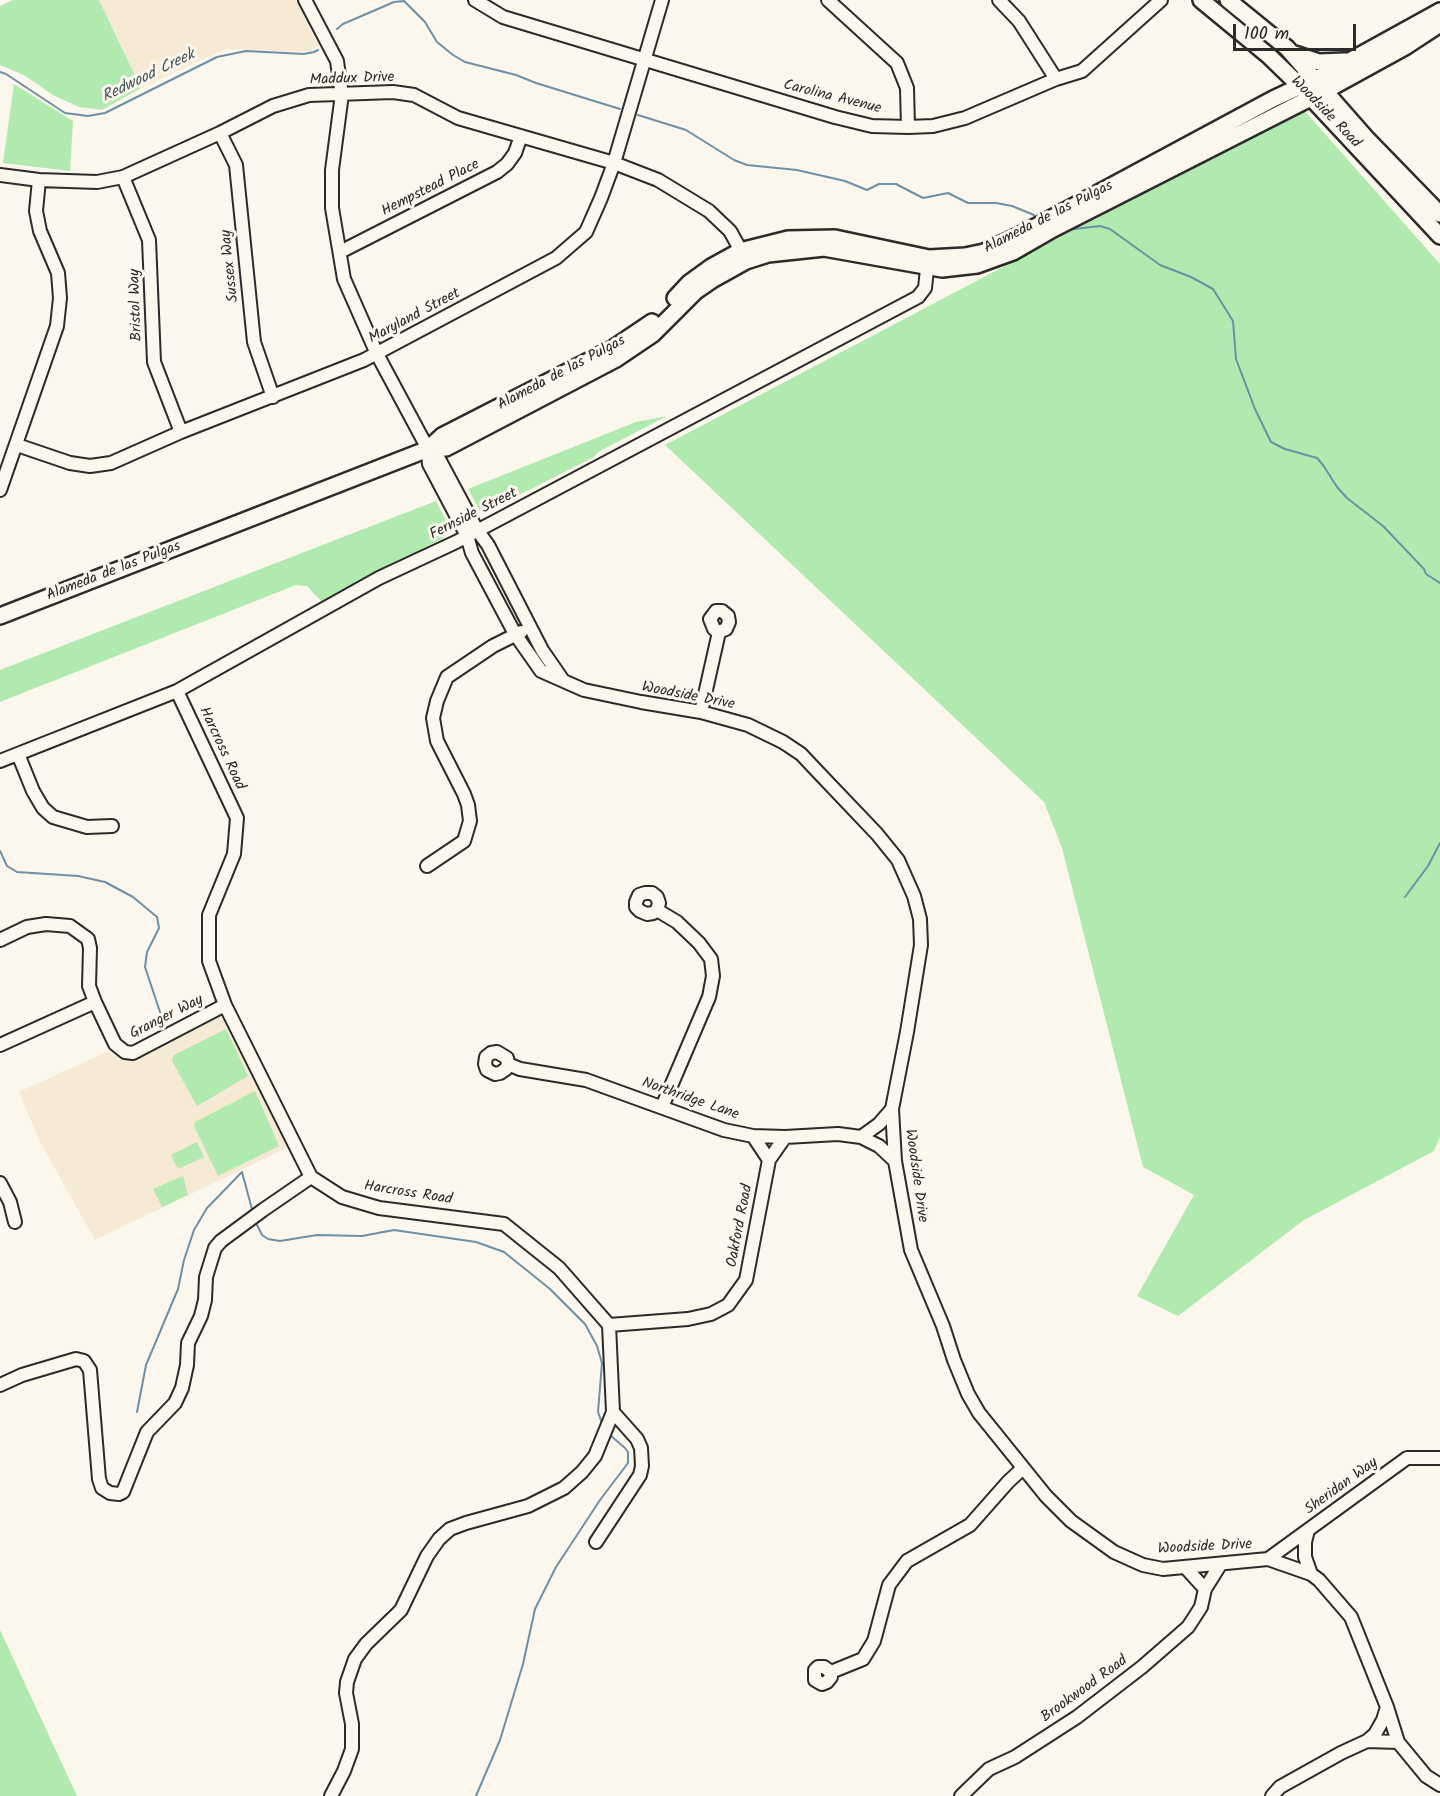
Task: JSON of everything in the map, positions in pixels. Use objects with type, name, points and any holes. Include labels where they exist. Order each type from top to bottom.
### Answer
[{"type":"main road","name":"Woodside Road","points":[[1201,0],[1269,56],[1305,91],[1440,236]]},
{"type":"main road","name":"Woodside Road","points":[[1228,0],[1291,52],[1351,120],[1438,208]]},
{"type":"main road","name":"Alameda de las Pulgas","points":[[2,611],[429,449],[446,448],[616,359],[653,334],[696,291],[743,256],[767,243],[810,237],[835,238],[928,263],[959,268],[985,263],[1013,252],[1126,185],[1353,67],[1440,11]]},
{"type":"main road","name":"Alameda de las Pulgas","points":[[1353,67],[1405,47],[1440,24]]},
{"type":"main road","points":[[1291,52],[1318,62],[1353,67],[1346,92],[1351,120]]},
{"type":"main road","points":[[1269,56],[1279,84],[1274,99]]},
{"type":"main road","name":"Alameda de las Pulgas","points":[[1214,140],[1274,99],[1305,91]]},
{"type":"street","points":[[306,0],[337,61],[342,94],[332,170],[332,208],[344,279],[377,354],[429,449],[439,459],[472,533],[484,537],[542,650],[563,681]]},
{"type":"street","name":"Carolina Avenue","points":[[475,0],[503,16],[835,117],[872,126],[908,127],[933,126],[965,118],[1056,79],[1083,71],[1161,0]]},
{"type":"street","name":"Maryland Street","points":[[17,444],[70,463],[90,466],[111,463],[181,432],[377,354],[556,258],[586,232],[601,198],[614,163],[662,0]]},
{"type":"street","points":[[828,0],[897,63],[907,88],[908,127]]},
{"type":"street","points":[[999,0],[1019,21],[1056,79]]},
{"type":"street","name":"Maddux Drive","points":[[0,175],[39,180],[97,182],[123,177],[273,106],[309,95],[393,92],[414,95],[458,118],[614,163],[658,180],[709,211],[730,231],[743,256]]},
{"type":"street","name":"Sussex Way","points":[[220,133],[236,165],[254,342],[273,397]]},
{"type":"street","name":"Hempstead Place","points":[[339,252],[497,172],[515,153],[520,136]]},
{"type":"street","name":"Bristol Way","points":[[123,177],[149,240],[154,362],[181,432]]},
{"type":"street","points":[[0,490],[57,326],[60,298],[58,273],[40,231],[36,211],[39,180]]},
{"type":"street","points":[[1420,214],[1438,208]]},
{"type":"street","name":"Fernside Street","points":[[0,761],[177,691],[379,578],[472,533],[918,297],[925,288],[928,263]]},
{"type":"street","name":"Woodside Drive","points":[[472,533],[472,553],[515,634],[541,671],[584,690],[701,712],[748,725],[783,742],[801,754],[877,834],[898,860],[920,919],[921,945],[892,1109],[895,1161],[911,1250],[968,1394],[979,1413],[1023,1468],[1071,1521],[1114,1552],[1143,1565],[1163,1569],[1268,1559],[1311,1574],[1341,1603],[1351,1617],[1387,1707],[1398,1742],[1426,1776],[1440,1785]]},
{"type":"street","points":[[427,866],[464,841],[470,821],[464,794],[436,741],[433,718],[436,701],[447,677],[464,663],[515,634],[531,628]]},
{"type":"street","points":[[701,712],[719,632]]},
{"type":"street","name":"Harcross Road","points":[[177,691],[237,818],[234,854],[210,915],[209,961],[225,1005],[311,1177],[342,1197],[379,1208],[504,1224],[559,1268],[609,1325]]},
{"type":"street","points":[[18,754],[33,791],[43,808],[53,817],[87,827],[112,826]]},
{"type":"street","points":[[657,910],[676,922],[699,943],[711,959],[713,976],[710,997],[662,1107]]},
{"type":"street","name":"Granger Way","points":[[0,940],[27,927],[46,924],[70,926],[88,939],[90,948],[89,986],[94,1002],[116,1045],[125,1052],[133,1053],[225,1005]]},
{"type":"street","points":[[0,1046],[94,1002]]},
{"type":"street","name":"Northridge Lane","points":[[508,1064],[520,1069],[586,1080],[724,1130],[753,1136],[838,1134],[861,1137],[879,1146],[895,1161]]},
{"type":"street","points":[[861,1137],[879,1124],[892,1109]]},
{"type":"street","points":[[753,1136],[770,1160]]},
{"type":"street","name":"Oakford Road","points":[[609,1325],[688,1319],[711,1314],[728,1305],[746,1280],[770,1160],[785,1137]]},
{"type":"street","points":[[0,1384],[76,1359],[84,1361],[90,1370],[99,1479],[102,1488],[110,1493],[123,1492],[147,1432],[176,1403],[182,1388],[187,1365],[188,1343],[201,1316],[205,1300],[206,1277],[215,1248],[262,1210],[311,1177]]},
{"type":"street","points":[[0,1183],[10,1203],[15,1222]]},
{"type":"street","points":[[331,1796],[352,1749],[352,1724],[346,1693],[347,1682],[355,1659],[366,1644],[401,1610],[427,1556],[439,1539],[450,1529],[528,1506],[564,1488],[595,1456],[613,1412],[609,1325]]},
{"type":"street","points":[[597,1542],[640,1475],[642,1466],[641,1448],[637,1439],[613,1412]]},
{"type":"street","name":"Sheridan Way","points":[[1268,1559],[1407,1458],[1440,1458]]},
{"type":"street","points":[[831,1672],[863,1659],[874,1641],[889,1585],[907,1561],[970,1525],[1023,1468]]},
{"type":"street","points":[[1308,1530],[1305,1557],[1311,1574]]},
{"type":"street","name":"Brookwood Road","points":[[961,1796],[989,1769],[1015,1757],[1070,1721],[1142,1667],[1188,1627],[1201,1606],[1205,1589],[1220,1565]]},
{"type":"street","points":[[1186,1568],[1205,1589]]},
{"type":"street","points":[[1367,1742],[1379,1727],[1387,1707]]},
{"type":"street","points":[[1272,1796],[1280,1787],[1367,1742],[1398,1742]]},
{"type":"shaded area","points":[[99,0],[296,0],[312,34],[320,45],[309,52],[225,49],[141,88]]},
{"type":"shaded area","points":[[225,1012],[289,1147],[95,1240],[39,1140],[19,1092],[108,1051],[122,1060],[134,1058]]},
{"type":"green space","points":[[13,0],[99,0],[141,88],[102,110],[79,107],[53,95],[24,75],[0,65],[0,6]]},
{"type":"green space","points":[[14,84],[73,121],[70,171],[3,163]]},
{"type":"green space","points":[[1303,109],[1440,264],[1440,1137],[1434,1151],[1304,1220],[1178,1316],[1137,1296],[1194,1195],[1143,1167],[1062,848],[1044,802],[665,445]]},
{"type":"green space","points":[[667,416],[598,452],[594,457],[484,513],[480,511],[468,489],[636,422]]},
{"type":"green space","points":[[436,501],[450,528],[443,538],[322,602],[307,586],[296,585],[0,702],[0,670]]},
{"type":"green space","points":[[226,1029],[248,1076],[197,1106],[172,1061],[174,1055]]},
{"type":"green space","points":[[255,1091],[279,1146],[218,1176],[194,1126],[195,1122]]},
{"type":"green space","points":[[197,1142],[204,1157],[178,1169],[171,1155]]},
{"type":"green space","points":[[183,1176],[188,1195],[162,1207],[153,1189]]},
{"type":"green space","points":[[0,1630],[77,1796],[0,1796]]},
{"type":"waterway","name":"Redwood Creek","points":[[337,29],[343,24],[394,2],[404,1],[425,22],[437,42],[465,62],[516,75],[620,109]]},
{"type":"waterway","name":"Redwood Creek","points":[[0,72],[65,113],[88,116],[105,113],[217,57],[246,51],[304,54],[318,50]]},
{"type":"waterway","name":"Redwood Creek","points":[[638,115],[686,130],[734,160],[747,165],[797,170],[845,181],[867,190],[879,184],[896,184],[923,198],[948,193],[968,203],[996,203],[1012,206],[1034,215]]},
{"type":"waterway","name":"Redwood Creek","points":[[1066,230],[1100,226],[1110,229],[1160,265],[1191,277],[1213,289],[1233,321],[1236,359],[1255,409],[1271,442],[1285,449],[1317,458],[1347,498],[1383,526],[1424,569],[1426,574],[1440,583]]},
{"type":"waterway","name":"Redwood Creek","points":[[1405,897],[1428,866],[1440,843]]},
{"type":"waterway","points":[[0,851],[7,866],[17,872],[78,876],[105,882],[133,897],[157,917],[159,928],[147,952],[145,967],[164,1024]]},
{"type":"waterway","points":[[137,1412],[146,1365],[178,1289],[194,1230],[207,1208],[242,1172],[253,1213]]},
{"type":"waterway","points":[[255,1221],[262,1235],[268,1239],[280,1241],[317,1235],[362,1236],[394,1230],[476,1242],[504,1252],[550,1289],[585,1324],[597,1346],[602,1363],[598,1412],[603,1426]]},
{"type":"waterway","points":[[476,1796],[500,1740],[523,1664],[535,1609],[556,1567],[600,1500],[628,1463],[628,1452],[610,1435]]}]
